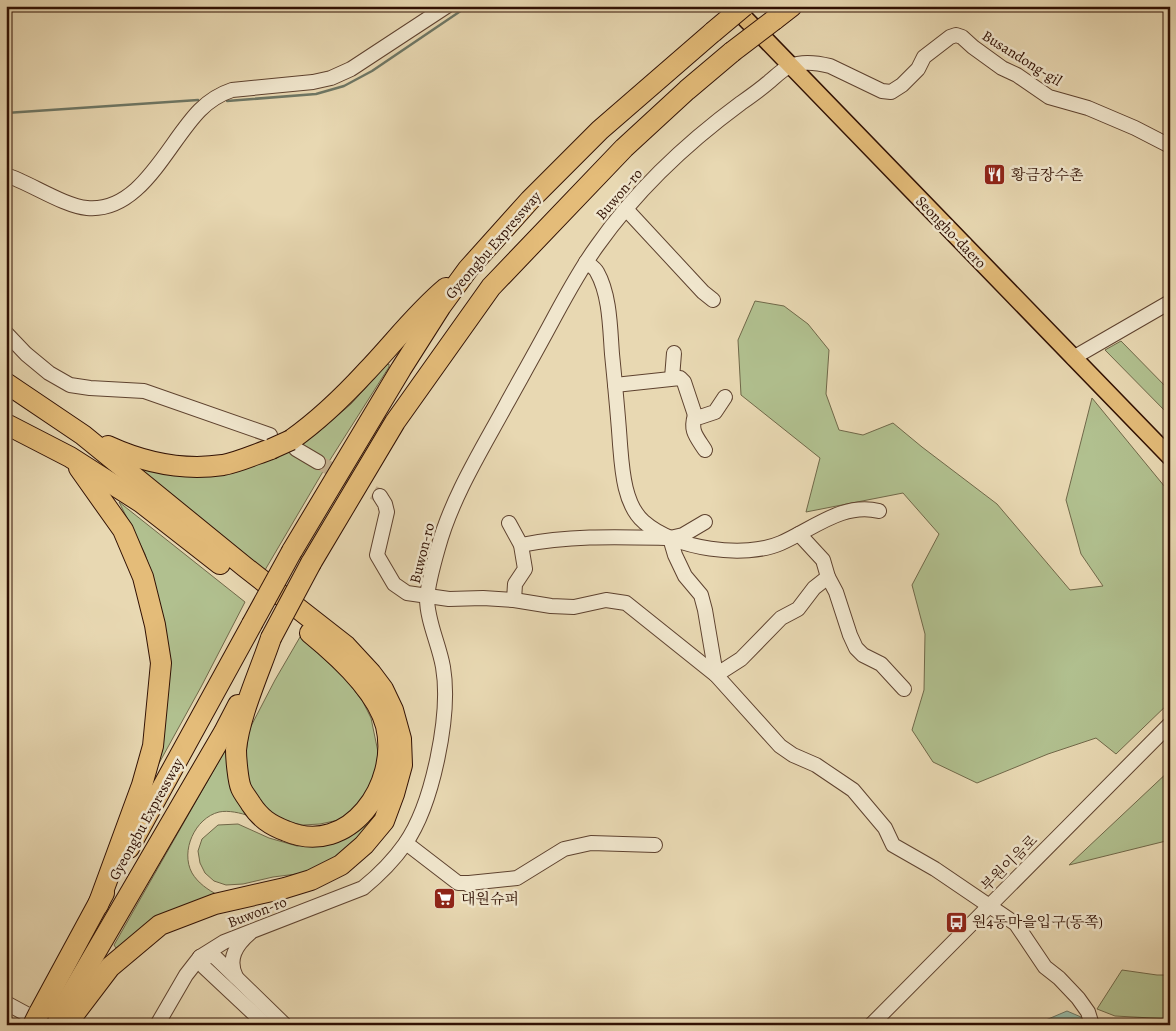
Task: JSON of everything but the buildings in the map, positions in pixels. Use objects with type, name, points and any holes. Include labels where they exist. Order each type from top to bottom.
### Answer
[{"type":"highway","name":"Gyeongbu Expressway","points":[[49,1022],[98,905],[292,551],[441,306],[468,269],[530,200],[600,130],[744,6]]},
{"type":"highway","name":"Gyeongbu Expressway","points":[[49,1022],[224,732],[311,563],[394,422],[491,287],[624,148],[687,90],[732,52],[792,6]]},
{"type":"highway","points":[[83,434],[133,457],[181,468],[224,465],[270,442],[294,445],[366,373],[427,303],[468,269]]},
{"type":"highway","points":[[6,383],[83,434],[245,567],[346,646],[372,673],[383,689],[393,710],[401,739],[402,765],[384,822],[364,845],[342,865],[311,880],[285,888],[214,904],[160,925],[49,1022]]},
{"type":"highway","points":[[6,424],[70,457],[142,503],[319,641],[355,675],[373,699],[386,726],[388,756],[381,787],[362,815],[335,833],[301,837],[269,824],[256,813],[240,786],[236,752],[240,727],[271,638]]},
{"type":"highway","points":[[70,457],[123,530],[143,577],[155,625],[161,663],[153,746],[142,785],[98,905]]},
{"type":"main road","name":"Seongho-daero","points":[[733,6],[789,66],[1170,457]]},
{"type":"street","points":[[6,175],[73,205],[87,208],[116,203],[133,193],[144,182],[200,110],[221,94],[232,90],[313,82],[331,78],[351,69],[447,6]]},
{"type":"street","name":"Busandong-gil","points":[[789,66],[801,63],[821,63],[882,91],[891,92],[902,85],[918,69],[924,57],[950,37],[956,35],[962,37],[973,48],[1002,68],[1017,75],[1049,97],[1088,108],[1135,128],[1170,146]]},
{"type":"street","name":"Buwon-ro","points":[[157,1025],[186,975],[200,957],[224,942],[363,888],[380,874],[406,843],[419,817],[430,786],[442,733],[445,700],[443,668],[429,615],[427,597],[444,526],[463,483],[574,281],[596,246],[659,173],[732,110],[789,66]]},
{"type":"street","points":[[626,209],[703,292],[713,300]]},
{"type":"street","points":[[586,262],[597,272],[604,293],[609,318],[622,468],[628,493],[635,511],[642,521],[656,532],[670,538],[702,547],[725,550],[761,548],[780,544],[835,515],[868,508],[879,511]]},
{"type":"street","points":[[1073,358],[1170,302]]},
{"type":"street","points":[[6,333],[26,354],[49,373],[70,385],[144,391],[270,442]]},
{"type":"street","points":[[672,378],[674,352]]},
{"type":"street","points":[[615,385],[680,378],[684,382],[695,415],[692,424],[693,432],[705,450]]},
{"type":"street","points":[[695,415],[700,417],[715,412],[725,397]]},
{"type":"street","points":[[294,445],[318,462]]},
{"type":"street","points":[[380,496],[387,512],[377,555],[394,584],[407,593],[449,599],[483,598],[574,607],[606,600],[626,603],[716,675],[780,746],[792,755],[816,765],[853,790],[885,828],[894,846],[935,869],[1016,924],[1045,967],[1059,978],[1078,998],[1088,1012],[1092,1025]]},
{"type":"street","points":[[521,545],[549,540],[588,537],[670,538],[682,536],[705,522]]},
{"type":"street","points":[[509,523],[521,545],[525,569],[515,584],[514,600]]},
{"type":"street","points":[[799,534],[822,560],[836,592],[856,648],[863,655],[881,664],[904,689]]},
{"type":"street","points":[[670,538],[675,555],[685,576],[701,595],[706,610],[716,675]]},
{"type":"street","points":[[716,675],[741,659],[781,618],[798,609],[814,588],[828,577]]},
{"type":"street","name":"부원이음로","points":[[871,1025],[1170,724]]},
{"type":"street","points":[[406,843],[458,883],[469,884],[517,878],[564,849],[591,843],[655,844]]},
{"type":"street","points":[[236,978],[231,967],[233,956],[240,942],[252,931]]},
{"type":"street","points":[[266,1025],[204,967],[200,957],[214,956],[285,1025]]},
{"type":"street","points":[[6,1003],[49,1022]]},
{"type":"shaded area","points":[[755,301],[784,306],[808,324],[829,350],[826,394],[839,430],[863,435],[893,423],[997,504],[1070,590],[1103,586],[1081,554],[1066,500],[1092,398],[1165,487],[1166,520],[1170,529],[1170,702],[1116,754],[1096,738],[1048,754],[977,783],[933,762],[912,730],[924,690],[925,634],[912,585],[939,534],[903,493],[806,512],[820,458],[741,395],[738,340]]},
{"type":"shaded area","points":[[1121,341],[1170,391],[1170,416],[1105,350]]},
{"type":"shaded area","points":[[389,364],[389,367],[328,463],[265,570],[135,466],[288,451],[316,434],[351,404]]},
{"type":"shaded area","points":[[119,502],[245,602],[152,776],[156,590],[145,554]]},
{"type":"shaded area","points":[[300,637],[346,679],[363,702],[371,718],[379,757],[370,792],[353,810],[339,820],[320,824],[303,825],[284,821],[270,812],[257,797],[248,781],[245,760],[249,730]]},
{"type":"shaded area","points":[[227,747],[250,816],[227,811],[210,815],[192,836],[188,855],[194,877],[218,895],[116,948],[114,945]]},
{"type":"shaded area","points":[[1170,770],[1170,840],[1069,865]]},
{"type":"shaded area","points":[[378,804],[383,808],[353,848],[312,872],[273,877],[243,884],[226,885],[214,881],[205,873],[200,863],[198,851],[202,839],[218,825],[238,824],[269,838],[297,846],[322,842]]},
{"type":"shaded area","points":[[1122,970],[1170,975],[1170,1019],[1115,1016],[1097,1009]]},
{"type":"shaded area","points":[[1067,1011],[1081,1017],[1082,1025],[1034,1025]]},
{"type":"waterway","points":[[227,101],[316,94],[344,86],[372,71],[468,6]]},
{"type":"waterway","points":[[6,113],[198,100]]},
{"type":"tunnel","points":[[318,462],[380,496]]},
{"type":"place","name":"황금장수촌","points":[[995,175]]},
{"type":"place","name":"대원슈퍼","points":[[445,899]]},
{"type":"place","name":"원4동마을입구(동쪽)","points":[[956,922]]}]
